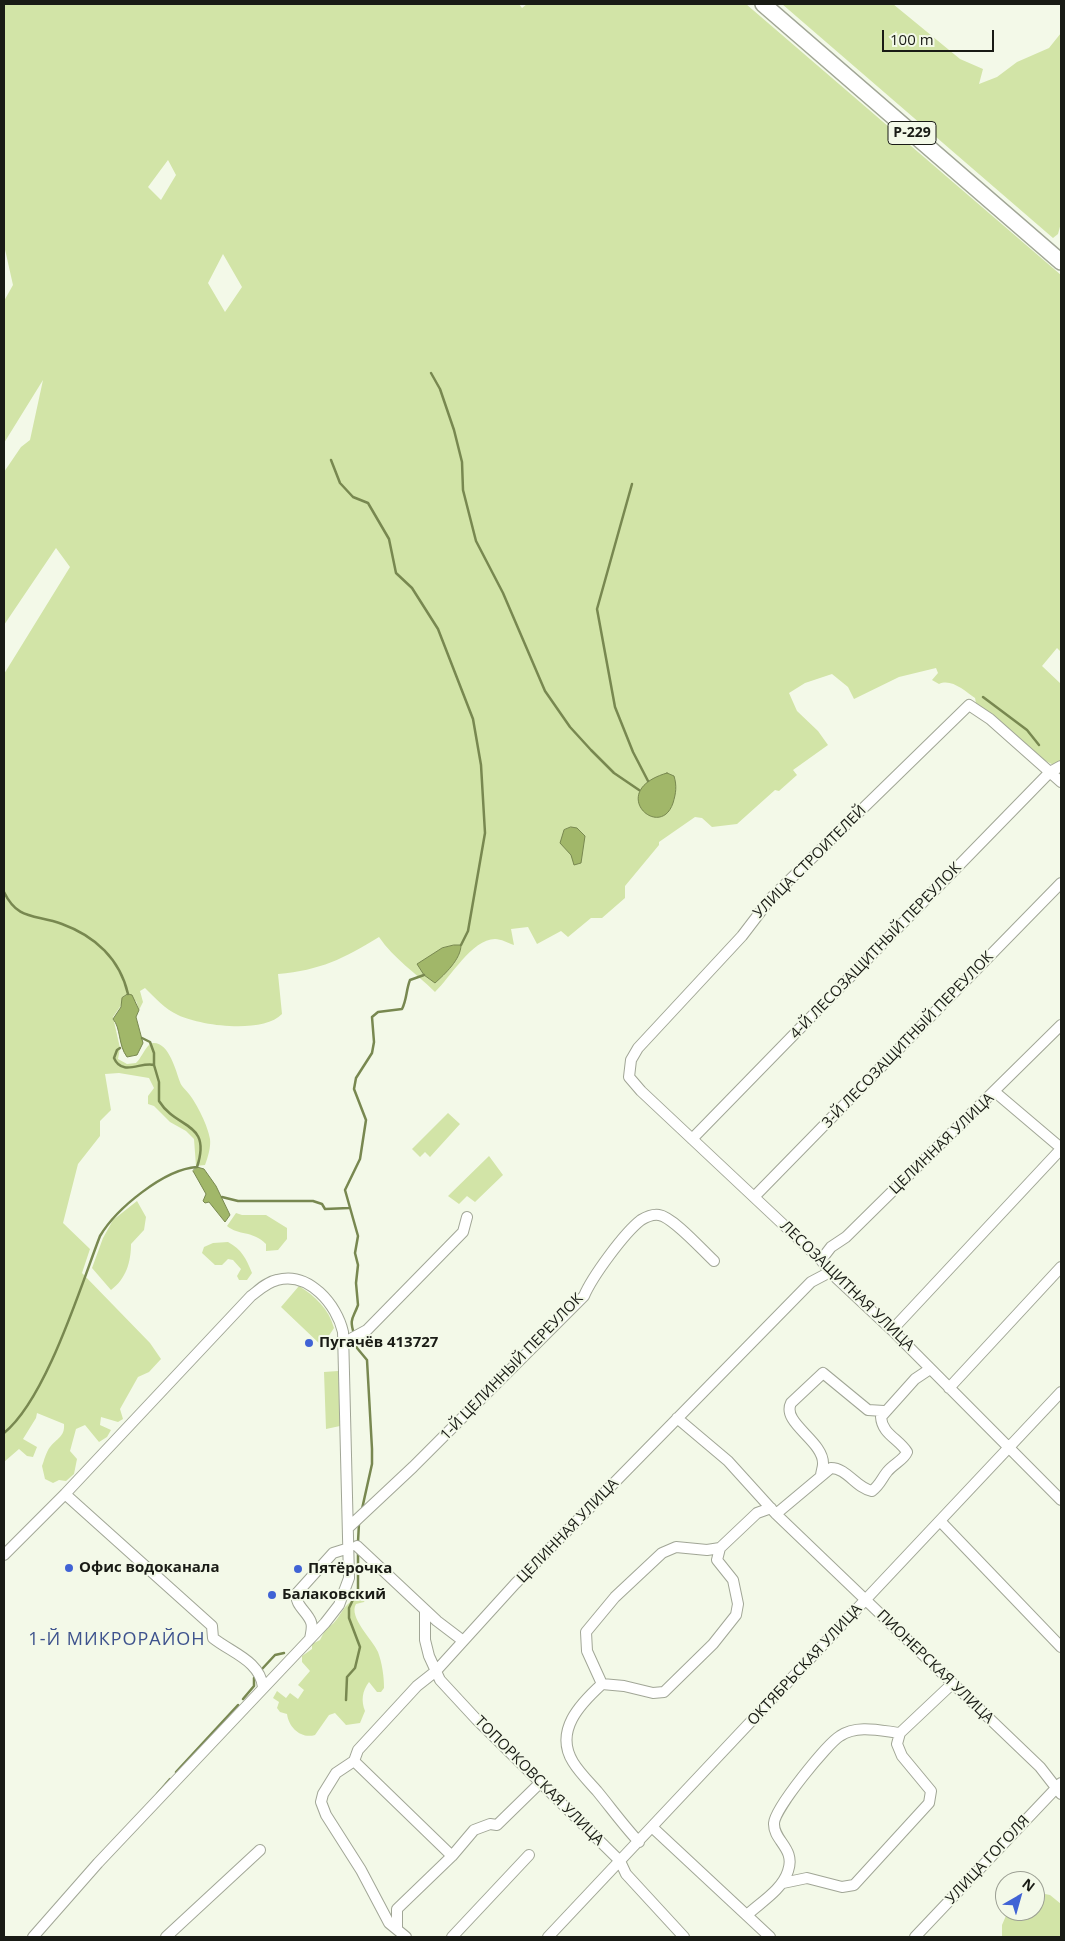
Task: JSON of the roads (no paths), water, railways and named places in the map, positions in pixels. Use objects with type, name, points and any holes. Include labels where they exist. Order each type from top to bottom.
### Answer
[{"type":"highway","name":"Р-229","points":[[763,4],[1061,262]]},
{"type":"street","name":"УЛИЦА СТРОИТЕЛЕЙ","points":[[629,1077],[631,1060],[638,1048],[742,936],[771,898],[969,704],[990,719],[1050,772]]},
{"type":"street","name":"4-Й ЛЕСОЗАЩИТНЫЙ ПЕРЕУЛОК","points":[[692,1139],[1050,772],[1061,766]]},
{"type":"street","points":[[1050,772],[1061,782]]},
{"type":"street","name":"3-Й ЛЕСОЗАЩИТНЫЙ ПЕРЕУЛОК","points":[[754,1196],[1061,883]]},
{"type":"street","name":"ЦЕЛИННАЯ УЛИЦА","points":[[821,1260],[830,1247],[846,1237],[1061,1025]]},
{"type":"street","name":"ЛЕСОЗАЩИТНАЯ УЛИЦА","points":[[629,1077],[640,1092],[821,1260],[830,1272],[892,1330],[1061,1500]]},
{"type":"street","points":[[892,1330],[1061,1149],[995,1092]]},
{"type":"street","name":"1-Й ЦЕЛИННЫЙ ПЕРЕУЛОК","points":[[349,1527],[413,1467],[584,1296],[588,1286],[613,1252],[641,1220],[651,1215],[667,1218],[714,1261]]},
{"type":"street","points":[[343,1343],[366,1330],[462,1232],[468,1217]]},
{"type":"street","points":[[949,1388],[1061,1267]]},
{"type":"street","name":"ЦЕЛИННАЯ УЛИЦА","points":[[397,1928],[389,1923],[361,1870],[326,1815],[321,1802],[323,1794],[336,1773],[354,1761],[358,1750],[390,1714],[418,1686],[436,1672],[462,1640],[811,1282],[830,1272]]},
{"type":"street","points":[[4,1554],[65,1494],[251,1296],[264,1286],[278,1279],[306,1283],[332,1306],[341,1321],[343,1343],[349,1527],[353,1547],[346,1592],[339,1605],[310,1639],[98,1863],[33,1937]]},
{"type":"street","points":[[639,1842],[573,1762],[566,1746],[566,1736],[570,1723],[584,1700],[602,1684],[624,1686],[652,1693],[664,1692],[713,1644],[736,1615],[738,1604],[733,1580],[717,1560],[720,1548],[757,1513],[774,1511],[831,1468],[837,1468],[865,1490],[872,1491],[879,1485],[887,1472],[906,1456],[907,1452],[888,1434],[881,1424],[881,1417],[884,1411],[915,1379],[930,1369]]},
{"type":"street","points":[[821,1476],[824,1463],[818,1448],[790,1416],[788,1409],[790,1404],[823,1373],[868,1410],[884,1411]]},
{"type":"street","name":"ОКТЯБРЬСКАЯ УЛИЦА","points":[[548,1937],[941,1522],[1061,1392]]},
{"type":"street","name":"ПИОНЕРСКАЯ УЛИЦА","points":[[677,1418],[728,1462],[774,1511],[1040,1768],[1059,1789]]},
{"type":"street","points":[[65,1494],[212,1626],[213,1638],[238,1654],[254,1668],[262,1677],[263,1687]]},
{"type":"street","points":[[941,1522],[1061,1647]]},
{"type":"street","points":[[602,1684],[587,1650],[586,1632],[615,1597],[662,1553],[676,1546],[707,1550],[720,1548]]},
{"type":"street","points":[[353,1547],[462,1640]]},
{"type":"street","points":[[310,1639],[311,1622],[298,1603],[297,1593],[333,1553],[353,1547]]},
{"type":"street","name":"ТОПОРКОВСКАЯ УЛИЦА","points":[[426,1610],[425,1640],[436,1672],[450,1691],[620,1861],[626,1874],[684,1937]]},
{"type":"street","points":[[747,1915],[783,1884],[806,1878],[842,1887],[854,1885],[930,1803],[931,1791],[902,1756],[897,1744],[900,1733],[952,1684]]},
{"type":"street","points":[[783,1884],[789,1869],[789,1853],[775,1832],[774,1821],[779,1807],[791,1790],[840,1735],[862,1729],[900,1733]]},
{"type":"street","points":[[354,1761],[452,1856]]},
{"type":"street","points":[[406,1937],[397,1928],[397,1909],[452,1856],[474,1830],[490,1824],[497,1825],[540,1783]]},
{"type":"street","name":"УЛИЦА ГОГОЛЯ","points":[[915,1937],[1059,1789]]},
{"type":"street","points":[[652,1828],[770,1937]]},
{"type":"street","points":[[166,1937],[260,1850]]},
{"type":"street","points":[[452,1937],[529,1855]]},
{"type":"waterway","points":[[431,373],[440,389],[454,430],[462,462],[463,490],[476,541],[503,593],[545,691],[570,727],[591,750],[614,773],[639,790]]},
{"type":"waterway","points":[[331,460],[340,483],[353,497],[368,503],[389,539],[396,573],[412,588],[438,629],[473,719],[481,765],[485,833],[468,931],[461,945]]},
{"type":"waterway","points":[[632,484],[597,609],[615,707],[633,752],[648,781]]},
{"type":"waterway","points":[[983,697],[1027,730],[1039,745]]},
{"type":"waterway","points":[[4,892],[9,901],[21,912],[62,924],[95,942],[104,950],[119,970],[128,994]]},
{"type":"waterway","points":[[354,1334],[352,1321],[358,1305],[356,1283],[358,1265],[355,1253],[358,1236],[345,1190],[360,1159],[366,1120],[354,1089],[356,1078],[372,1053],[374,1042],[372,1017],[378,1012],[402,1009],[410,980],[424,975]]},
{"type":"waterway","points":[[4,1433],[19,1417],[48,1369],[72,1312],[100,1236],[107,1225],[142,1192],[170,1175],[184,1169],[197,1167],[200,1141],[190,1128],[166,1110],[159,1101],[159,1082],[154,1065],[154,1053],[150,1042],[142,1038]]},
{"type":"waterway","points":[[120,1048],[117,1050],[114,1058],[122,1067],[154,1065]]},
{"type":"waterway","points":[[222,1197],[238,1201],[313,1201],[322,1204],[325,1209],[349,1208]]},
{"type":"waterway","points":[[355,1341],[357,1348],[367,1360],[372,1449],[372,1464],[362,1509]]},
{"type":"waterway","points":[[358,1542],[359,1523]]},
{"type":"waterway","points":[[346,1700],[347,1677],[355,1668],[360,1647],[349,1618],[349,1608],[358,1589],[358,1552]]},
{"type":"waterway","points":[[262,1669],[275,1655],[284,1653]]},
{"type":"waterway","points":[[243,1699],[254,1686],[254,1678]]},
{"type":"waterway","points":[[176,1772],[238,1705]]},
{"type":"waterway","points":[[157,1794],[170,1779]]},
{"type":"place","name":"Пугачёв 413727","points":[[309,1343]]},
{"type":"place","name":"Офис водоканала","points":[[69,1568]]},
{"type":"place","name":"Пятёрочка","points":[[298,1569]]},
{"type":"place","name":"Балаковский","points":[[272,1595]]},
{"type":"district","name":"1-Й МИКРОРАЙОН","points":[[117,1640]]}]
